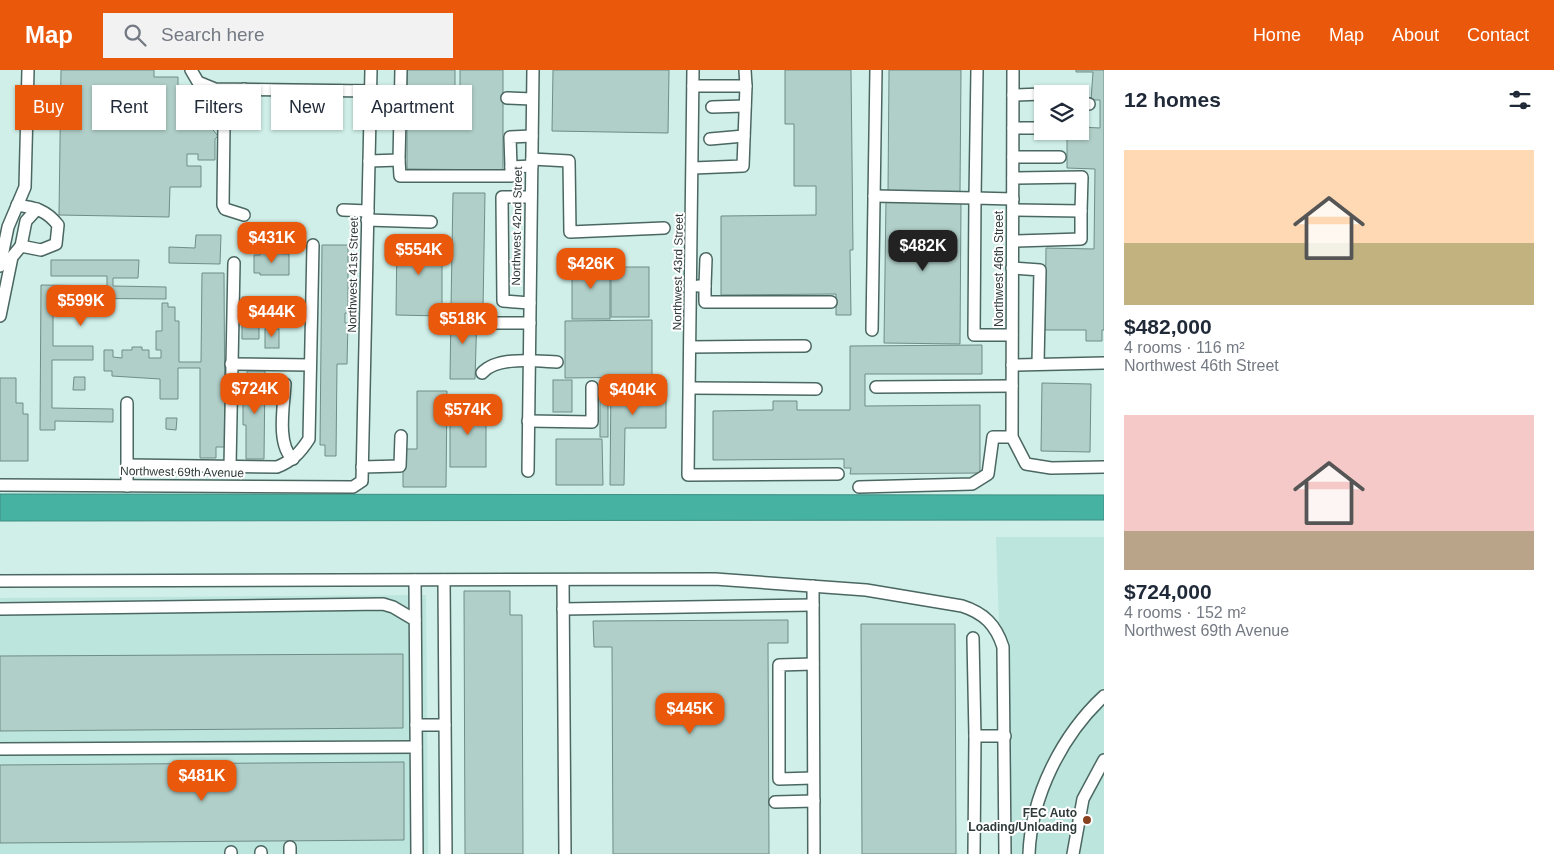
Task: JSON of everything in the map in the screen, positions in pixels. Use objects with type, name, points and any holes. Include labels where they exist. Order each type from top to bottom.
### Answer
[{"type":"street","points":[[0,266],[8,227],[25,187],[28,70]]},
{"type":"street","points":[[191,70],[198,82],[205,85]]},
{"type":"street","name":"Northwest 41st Street","points":[[371,70],[371,85]]},
{"type":"street","points":[[401,70],[400,176],[511,176],[510,137],[532,136]]},
{"type":"street","name":"Northwest 42nd Street","points":[[528,472],[533,70]]},
{"type":"street","name":"Northwest 43rd Street","points":[[693,70],[688,475],[838,474]]},
{"type":"street","points":[[693,168],[743,166],[745,70]]},
{"type":"street","points":[[872,330],[876,70]]},
{"type":"street","points":[[977,70],[974,335],[1012,336]]},
{"type":"street","name":"Northwest 46th Street","points":[[1013,70],[1012,436],[1026,464],[1051,468],[1104,467]]},
{"type":"street","points":[[693,86],[746,86]]},
{"type":"street","points":[[261,89],[353,91]]},
{"type":"street","points":[[1013,95],[1034,94]]},
{"type":"street","points":[[507,98],[532,99]]},
{"type":"street","points":[[712,107],[745,106]]},
{"type":"street","points":[[1013,128],[1034,128]]},
{"type":"street","points":[[224,130],[223,205],[225,210],[244,215]]},
{"type":"street","name":"Northwest 41st Street","points":[[362,481],[370,130]]},
{"type":"street","points":[[710,139],[744,136]]},
{"type":"street","points":[[1013,158],[1060,157]]},
{"type":"street","points":[[369,161],[400,160]]},
{"type":"street","points":[[511,167],[532,163],[569,161],[570,232],[664,228]]},
{"type":"street","points":[[1013,178],[1082,177],[1081,239],[1013,241]]},
{"type":"street","points":[[874,196],[976,198],[1013,205],[1081,211]]},
{"type":"street","points":[[530,303],[503,301],[502,197],[532,197]]},
{"type":"street","points":[[17,205],[36,209],[50,215],[58,225],[56,244],[42,250],[30,246],[21,246]]},
{"type":"street","points":[[0,316],[12,257],[21,246],[26,221],[36,209]]},
{"type":"street","points":[[343,210],[367,216],[432,222]]},
{"type":"street","points":[[127,465],[278,467],[298,454],[309,439],[312,245]]},
{"type":"street","points":[[706,259],[705,302],[831,302]]},
{"type":"street","points":[[230,466],[234,263]]},
{"type":"street","points":[[1012,268],[1040,270],[1038,363]]},
{"type":"street","points":[[691,287],[705,286]]},
{"type":"street","points":[[495,323],[530,323]]},
{"type":"street","points":[[690,347],[805,346]]},
{"type":"street","points":[[482,373],[488,366],[501,362],[557,362]]},
{"type":"street","points":[[1012,365],[1104,363]]},
{"type":"street","points":[[231,364],[310,366]]},
{"type":"street","points":[[285,384],[282,428],[288,455],[293,459]]},
{"type":"street","points":[[876,388],[1012,386]]},
{"type":"street","points":[[528,421],[592,422],[592,388]]},
{"type":"street","points":[[690,388],[816,389]]},
{"type":"street","points":[[127,403],[127,486]]},
{"type":"street","points":[[362,467],[400,466],[401,436]]},
{"type":"street","points":[[859,486],[972,484],[988,474],[993,438],[1012,436]]},
{"type":"street","name":"Northwest 69th Avenue","points":[[0,484],[353,487],[362,481]]},
{"type":"street","points":[[0,581],[715,579],[866,590],[962,606],[982,614],[994,625],[1003,647],[1005,854]]},
{"type":"street","points":[[415,580],[416,854]]},
{"type":"street","points":[[444,580],[446,854]]},
{"type":"street","points":[[562,580],[566,854]]},
{"type":"street","points":[[813,586],[814,854]]},
{"type":"street","points":[[0,609],[383,604],[393,607],[415,620]]},
{"type":"street","points":[[563,609],[813,605]]},
{"type":"street","points":[[973,638],[974,854]]},
{"type":"street","points":[[813,664],[779,665],[779,779],[814,778]]},
{"type":"street","points":[[1030,854],[1036,812],[1053,766],[1071,734],[1095,704],[1104,696]]},
{"type":"street","points":[[416,726],[445,725]]},
{"type":"street","points":[[974,736],[1005,736]]},
{"type":"street","points":[[0,749],[416,747]]},
{"type":"street","points":[[1073,854],[1083,799],[1104,760]]},
{"type":"street","points":[[775,802],[814,801]]},
{"type":"shaded area","points":[[0,494],[1104,495],[1104,520],[0,521]]},
{"type":"shaded area","points":[[996,537],[1104,537],[1104,854],[1007,854]]},
{"type":"shaded area","points":[[426,595],[428,854],[0,854],[0,598]]},
{"type":"building","points":[[61,70],[154,70],[154,77],[178,77],[178,85],[176,85],[176,130],[213,130],[218,136],[215,139],[215,160],[198,160],[198,154],[187,154],[187,166],[201,166],[201,187],[170,187],[169,217],[59,215],[60,130],[82,130],[82,85],[61,85]]},
{"type":"building","points":[[407,70],[455,70],[455,85],[407,85]]},
{"type":"building","points":[[460,70],[503,70],[503,170],[407,169],[407,130],[472,130],[472,85],[460,85]]},
{"type":"building","points":[[553,70],[669,70],[668,133],[552,131]]},
{"type":"building","points":[[785,70],[851,70],[853,250],[850,250],[851,315],[836,315],[836,294],[721,295],[721,216],[816,215],[816,186],[794,186],[794,124],[785,124]]},
{"type":"building","points":[[889,70],[961,70],[960,192],[888,191]]},
{"type":"building","points":[[1076,70],[1104,70],[1104,330],[1102,330],[1102,341],[1086,341],[1086,330],[1045,330],[1046,248],[1094,249],[1095,169],[1067,168],[1067,140],[1089,140],[1089,127],[1100,128],[1100,100],[1091,100],[1093,72],[1076,72]]},
{"type":"building","points":[[453,193],[485,193],[483,309],[451,308]]},
{"type":"building","points":[[886,201],[961,201],[960,344],[884,343]]},
{"type":"building","points":[[196,235],[221,235],[220,264],[169,263],[169,247],[195,248]]},
{"type":"building","points":[[397,237],[442,237],[442,316],[396,315]]},
{"type":"building","points":[[322,245],[348,245],[348,313],[345,313],[345,323],[348,323],[347,364],[337,364],[336,456],[325,456],[325,445],[320,445]]},
{"type":"building","points":[[260,253],[289,254],[289,275],[260,275],[260,273],[254,273],[254,255],[260,255]]},
{"type":"building","points":[[51,260],[139,260],[138,278],[113,278],[113,286],[166,287],[166,299],[53,298],[53,346],[93,346],[93,360],[52,360],[52,408],[113,409],[113,422],[55,421],[55,430],[40,430],[41,285],[107,286],[107,276],[51,276]]},
{"type":"building","points":[[572,262],[610,262],[610,319],[572,319]]},
{"type":"building","points":[[611,267],[649,267],[649,317],[611,317]]},
{"type":"building","points":[[202,273],[224,273],[225,447],[216,447],[216,458],[200,458],[200,368],[178,368],[178,399],[160,399],[160,379],[112,376],[112,371],[104,371],[104,350],[113,350],[113,357],[122,358],[122,350],[142,347],[142,350],[149,350],[149,358],[161,358],[161,350],[156,350],[156,331],[162,331],[162,303],[168,303],[168,307],[175,307],[175,321],[179,321],[179,362],[201,362]]},
{"type":"building","points":[[242,297],[289,297],[288,325],[259,325],[259,339],[242,339]]},
{"type":"building","points":[[451,311],[477,312],[475,379],[450,379]]},
{"type":"building","points":[[652,320],[652,377],[565,378],[565,321]]},
{"type":"building","points":[[265,329],[279,329],[279,348],[265,348]]},
{"type":"building","points":[[982,345],[982,374],[865,374],[865,406],[980,405],[980,473],[850,474],[851,468],[844,468],[844,459],[713,460],[713,411],[773,410],[773,401],[797,401],[797,410],[850,410],[850,346]]},
{"type":"building","points":[[247,371],[265,371],[264,459],[246,459],[246,425],[243,425],[243,403],[247,403]]},
{"type":"building","points":[[74,377],[85,377],[85,390],[73,390]]},
{"type":"building","points":[[0,378],[16,378],[16,403],[23,403],[23,414],[28,414],[28,461],[0,461]]},
{"type":"building","points":[[553,380],[572,380],[572,412],[553,412]]},
{"type":"building","points":[[611,380],[666,380],[666,428],[625,428],[624,485],[610,485]]},
{"type":"building","points":[[1042,383],[1091,384],[1090,452],[1041,451]]},
{"type":"building","points":[[417,391],[447,391],[446,487],[403,487],[403,449],[417,449]]},
{"type":"building","points":[[600,395],[608,395],[608,437],[600,437]]},
{"type":"building","points":[[450,404],[486,404],[486,467],[450,467]]},
{"type":"building","points":[[166,418],[177,418],[176,430],[166,429]]},
{"type":"building","points":[[556,439],[602,439],[603,485],[556,485]]},
{"type":"building","points":[[464,591],[510,591],[510,615],[522,615],[523,854],[465,854]]},
{"type":"building","points":[[788,620],[788,643],[768,643],[769,854],[613,854],[612,647],[594,647],[593,621]]},
{"type":"building","points":[[861,624],[955,624],[956,854],[862,854]]},
{"type":"building","points":[[403,654],[403,728],[0,731],[0,656]]},
{"type":"building","points":[[404,762],[404,840],[0,843],[0,765]]},
{"type":"place","name":"FEC Auto Loading/Unloading","points":[[1087,820]]}]
